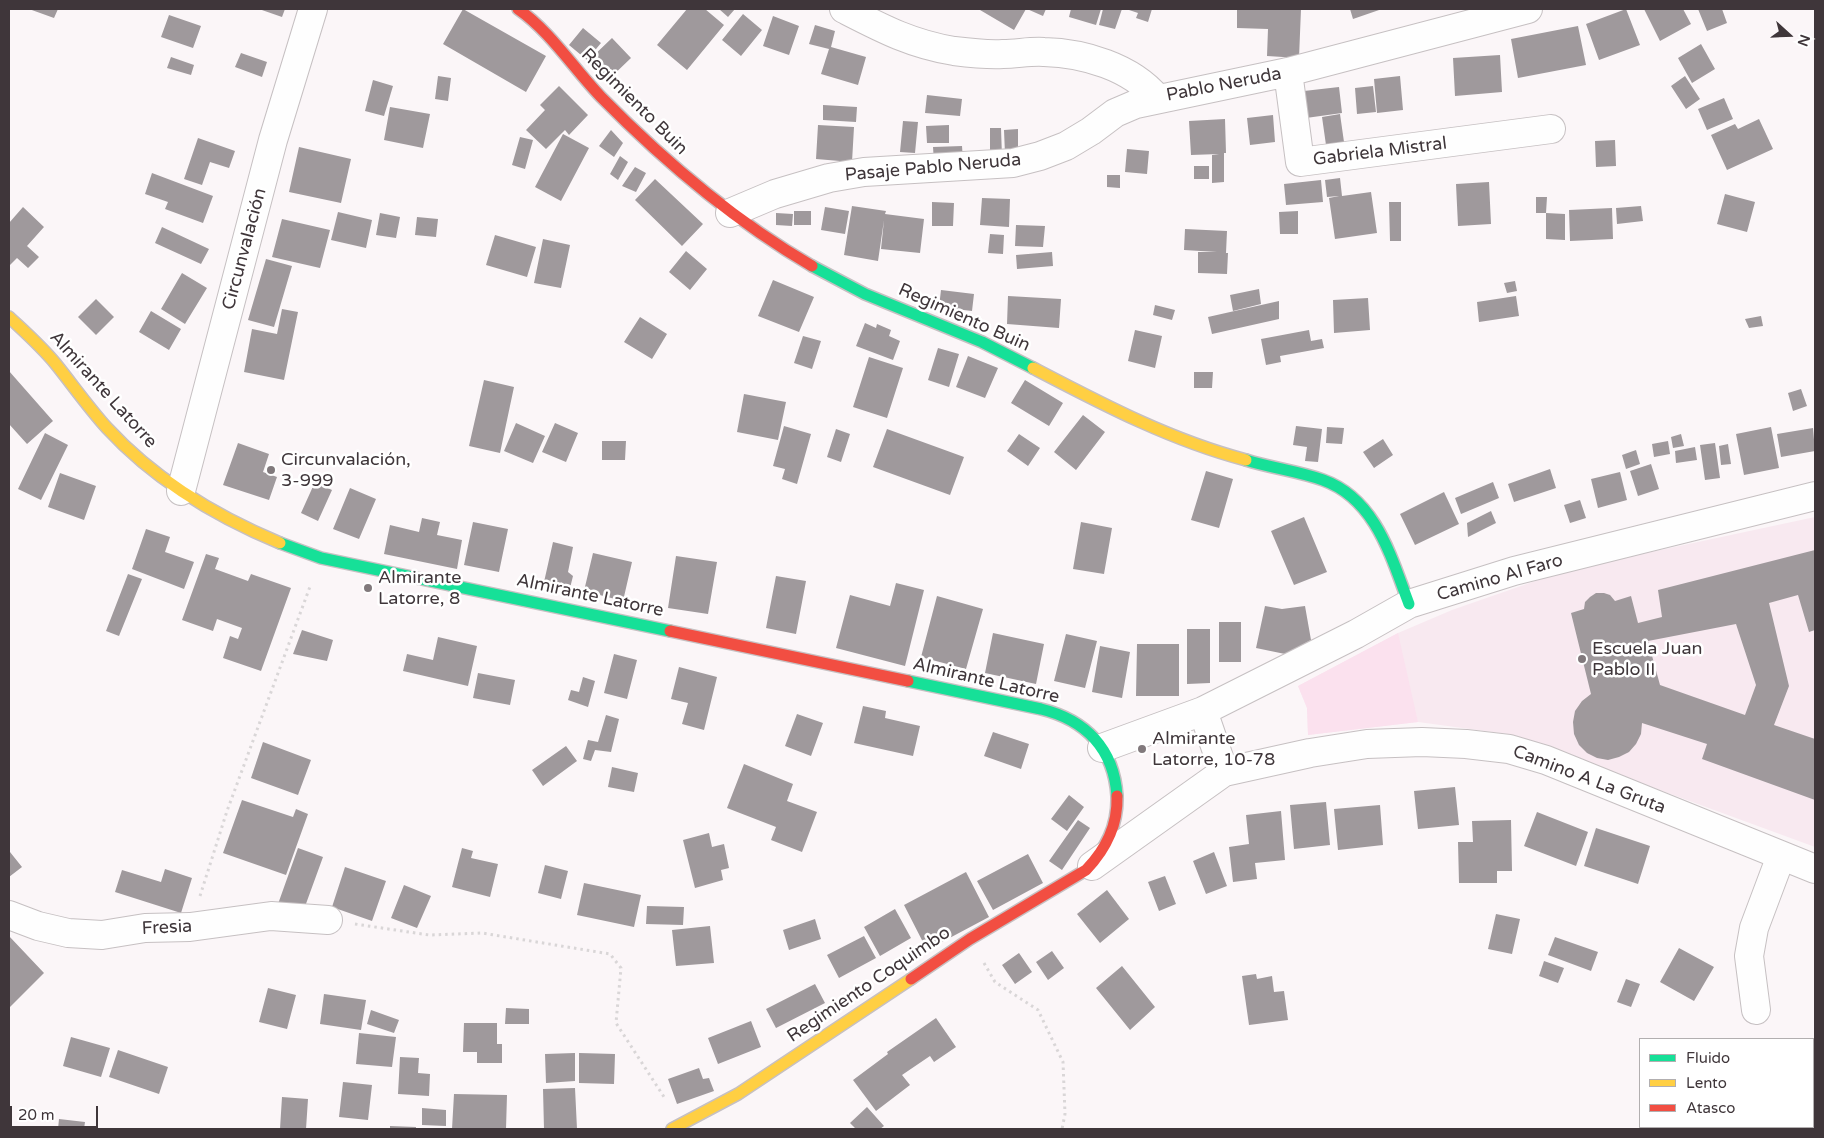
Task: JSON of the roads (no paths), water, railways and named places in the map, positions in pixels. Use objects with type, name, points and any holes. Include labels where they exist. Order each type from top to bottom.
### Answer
[{"type":"main road","name":"Regimiento Buin","points":[[533,12],[565,58],[635,132],[730,213],[799,258],[897,308],[976,338],[1142,423],[1187,442],[1238,459],[1289,472],[1306,474],[1338,486],[1365,508],[1375,523],[1409,604]]},
{"type":"main road","name":"Almirante Latorre","points":[[9,316],[58,367],[84,402],[146,464],[180,491],[213,512],[284,546],[321,558],[1049,711],[1073,721],[1089,733],[1102,748],[1115,777],[1118,797],[1116,817],[1110,837],[1100,855],[1086,870]]},
{"type":"main road","name":"Regimiento Coquimbo","points":[[676,1127],[712,1109],[763,1078],[970,938],[1086,870]]},
{"type":"street","name":"Circunvalación","points":[[180,491],[274,140],[313,9]]},
{"type":"street","name":"Pablo Neruda","points":[[844,9],[892,34],[922,44],[978,54],[1045,52],[1091,59],[1129,74],[1150,89],[1157,98],[1288,72],[1528,9]]},
{"type":"street","name":"Gabriela Mistral","points":[[1288,72],[1300,162],[1551,129]]},
{"type":"street","name":"Pasaje Pablo Neruda","points":[[730,213],[774,194],[829,178],[864,172],[1013,163],[1040,156],[1066,146],[1091,131],[1115,113],[1157,98]]},
{"type":"street","name":"Camino Al Faro","points":[[1102,748],[1203,711],[1356,634],[1409,604],[1514,571],[1815,496]]},
{"type":"street","points":[[1203,711],[1224,772]]},
{"type":"street","name":"Camino A La Gruta","points":[[1086,870],[1224,772],[1310,753],[1367,744],[1422,742],[1466,744],[1509,749],[1546,760],[1815,869]]},
{"type":"street","points":[[1756,1010],[1749,956],[1754,928],[1781,856]]},
{"type":"street","name":"Fresia","points":[[9,915],[38,926],[68,934],[102,935],[145,928],[190,928],[271,916],[328,920]]},
{"type":"place","name":"Circunvalación, 3-999","points":[[271,470]]},
{"type":"place","name":"Almirante Latorre, 8","points":[[368,588]]},
{"type":"place","name":"Escuela Juan Pablo II","points":[[1582,659]]},
{"type":"place","name":"Almirante Latorre, 10-78","points":[[1142,749]]}]
